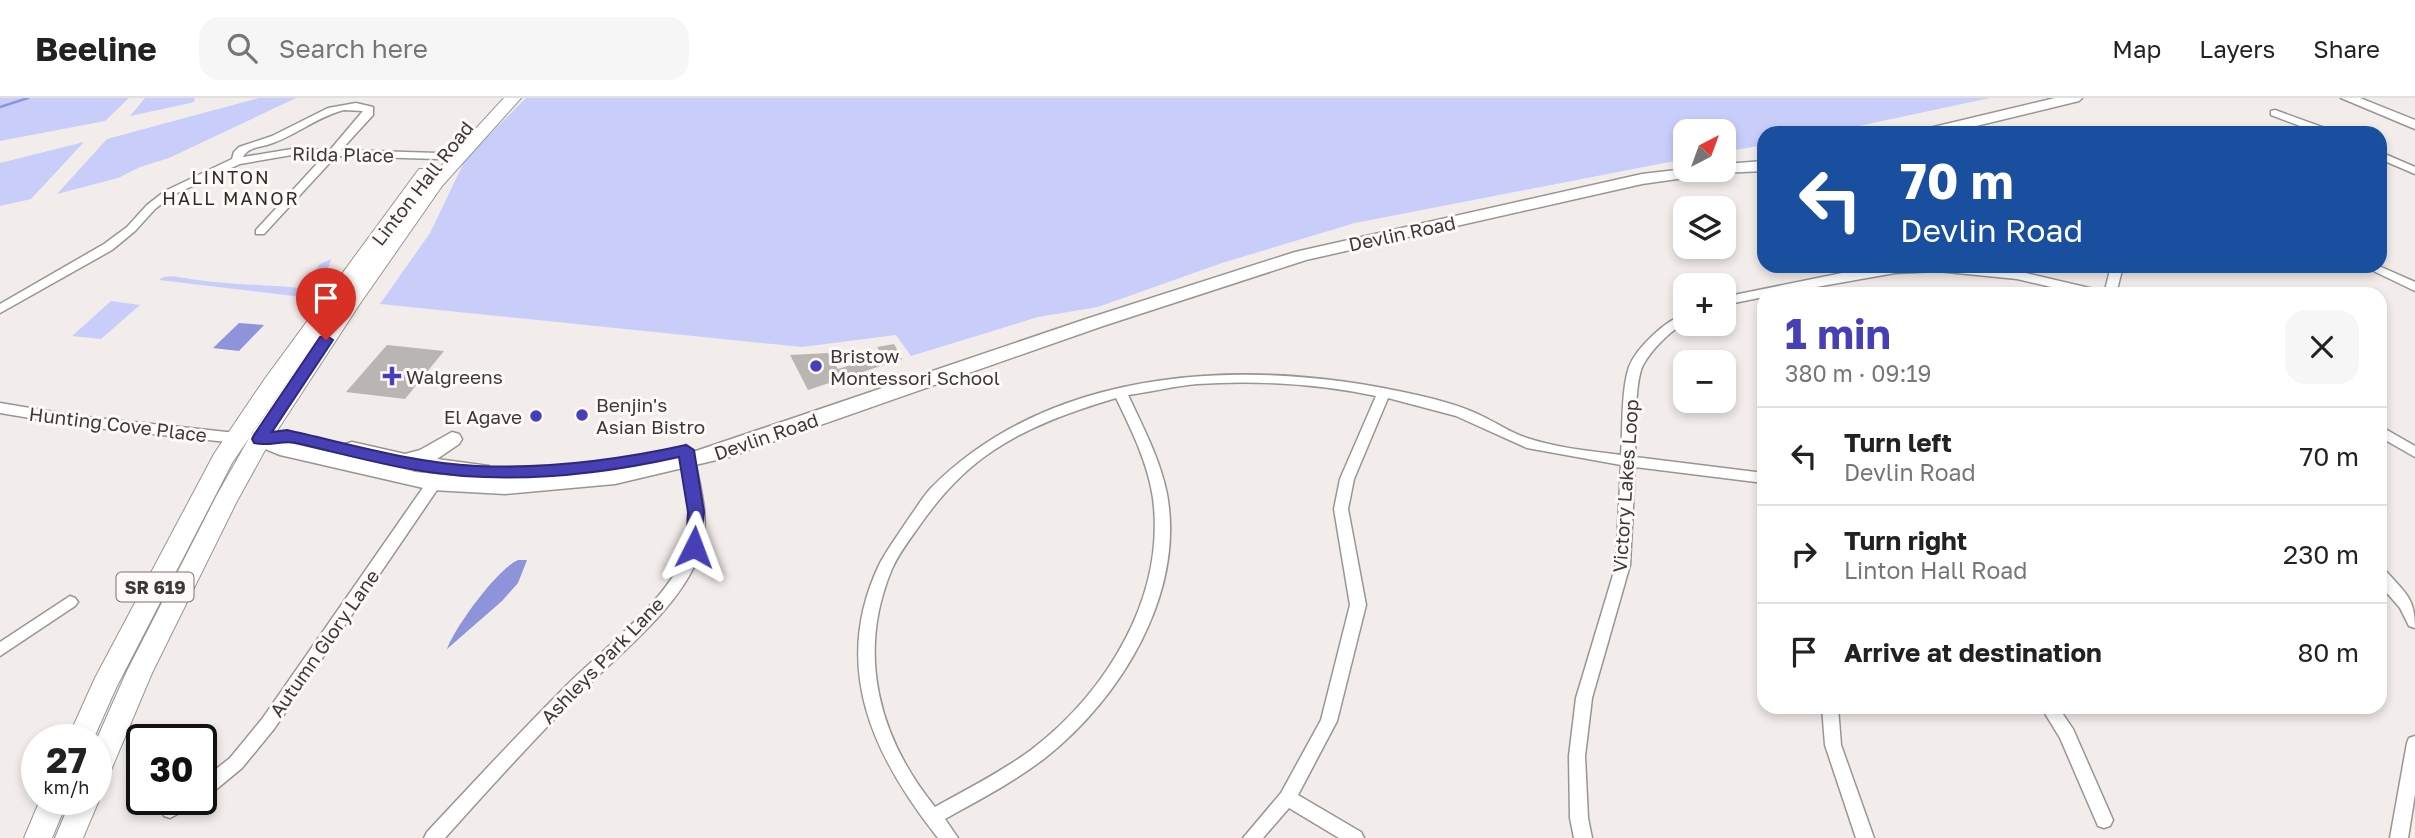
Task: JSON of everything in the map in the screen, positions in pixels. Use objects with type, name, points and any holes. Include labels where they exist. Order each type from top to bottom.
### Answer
[{"type":"main road","name":"Linton Hall Road","points":[[112,736],[139,673],[225,501],[248,438],[438,156],[493,98]]},
{"type":"main road","name":"Linton Hall Road","points":[[87,724],[195,509],[352,301],[436,182],[513,98]]},
{"type":"main road","points":[[1956,126],[2074,98]]},
{"type":"main road","points":[[1736,168],[1757,167]]},
{"type":"main road","name":"Devlin Road","points":[[248,438],[434,483],[491,485],[623,475],[687,456],[1018,341],[1096,322],[1243,273],[1359,241],[1502,212],[1642,179],[1673,175]]},
{"type":"main road","name":"Devlin Road","points":[[248,438],[287,436],[403,461],[455,469],[528,472],[687,456]]},
{"type":"main road","points":[[403,461],[427,455],[452,439],[445,460],[455,469]]},
{"type":"main road","points":[[37,838],[47,815]]},
{"type":"main road","points":[[69,838],[79,815]]},
{"type":"street","points":[[2348,98],[2415,125]]},
{"type":"street","points":[[237,161],[239,152],[243,149],[276,138],[328,108],[347,106],[369,109],[368,115],[260,232]]},
{"type":"street","points":[[2274,113],[2310,126]]},
{"type":"street","name":"Rilda Place","points":[[0,309],[108,247],[169,193],[237,161],[274,153],[438,156]]},
{"type":"street","points":[[2387,158],[2415,171]]},
{"type":"street","points":[[1793,287],[1866,273]]},
{"type":"street","points":[[1997,273],[2068,287]]},
{"type":"street","points":[[2384,273],[2415,287]]},
{"type":"street","points":[[1736,299],[1757,294]]},
{"type":"street","name":"Victory Lakes Loop","points":[[1583,838],[1577,755],[1584,698],[1623,565],[1636,366],[1654,342],[1673,324]]},
{"type":"street","points":[[949,838],[892,758],[870,697],[869,632],[879,578],[904,531],[938,487],[985,449],[1037,420],[1087,401],[1180,380],[1251,377],[1384,392],[1475,418],[1523,442],[1628,463],[1757,477]]},
{"type":"street","points":[[1252,838],[1287,798],[1329,721],[1358,605],[1341,509],[1347,480],[1384,392]]},
{"type":"street","points":[[933,817],[991,785],[1049,744],[1094,698],[1132,643],[1152,596],[1163,548],[1160,497],[1141,437],[1120,393]]},
{"type":"street","name":"Hunting Cove Place","points":[[0,408],[78,421],[248,438]]},
{"type":"street","points":[[2387,435],[2415,452]]},
{"type":"street","name":"Ashleys Park Lane","points":[[433,838],[587,674],[648,617],[673,586],[694,547],[697,529],[687,456]]},
{"type":"street","name":"Autumn Glory Lane","points":[[217,778],[236,762],[268,724],[434,483]]},
{"type":"street","points":[[2387,582],[2405,604],[2415,622]]},
{"type":"street","points":[[0,650],[70,602]]},
{"type":"street","points":[[1831,714],[1833,745],[1865,838]]},
{"type":"street","points":[[2054,714],[2067,734],[2104,820]]},
{"type":"street","points":[[2399,838],[2415,743]]},
{"type":"street","points":[[1287,798],[1355,838]]},
{"type":"shaded area","points":[[0,98],[129,98],[105,121],[0,141]]},
{"type":"shaded area","points":[[145,98],[195,98],[194,102],[130,116]]},
{"type":"shaded area","points":[[259,98],[296,98],[169,158],[140,167],[118,178],[57,194],[107,139]]},
{"type":"shaded area","points":[[526,98],[1990,98],[1859,126],[1757,126],[1757,146],[1736,150],[1736,119],[1673,119],[1673,161],[1355,223],[1222,263],[1098,307],[1038,317],[911,356],[896,335],[802,347],[380,304],[430,233],[466,158]]},
{"type":"shaded area","points":[[84,142],[31,199],[0,206],[0,163]]},
{"type":"shaded area","points":[[331,259],[320,281],[312,291],[302,297],[159,280],[171,276],[300,288],[320,264]]},
{"type":"shaded area","points":[[111,301],[140,305],[101,339],[72,336]]},
{"type":"water","points":[[239,323],[264,325],[239,351],[213,348]]},
{"type":"water","points":[[518,560],[527,560],[518,583],[502,601],[447,649],[478,600],[499,575]]},
{"type":"building","name":"Bristow Montessori School","points":[[894,344],[902,359],[808,390],[790,355],[828,353],[838,369],[882,355],[877,347]]},
{"type":"building","name":"Walgreens","points":[[387,345],[444,351],[405,399],[346,392]]},
{"type":"waterway","points":[[0,107],[28,98]]},
{"type":"place","name":"Bristow Montessori School","points":[[816,366]]},
{"type":"place","name":"Walgreens","points":[[392,376]]},
{"type":"place","name":"Benjin's Asian Bistro","points":[[582,415]]},
{"type":"place","name":"El Agave","points":[[536,416]]},
{"type":"district","name":"LINTON HALL MANOR","points":[[231,187]]},
{"type":"route","points":[[326,340],[260,439],[287,436],[415,464],[478,471],[528,472],[617,464],[686,450],[696,512],[694,547]]}]
